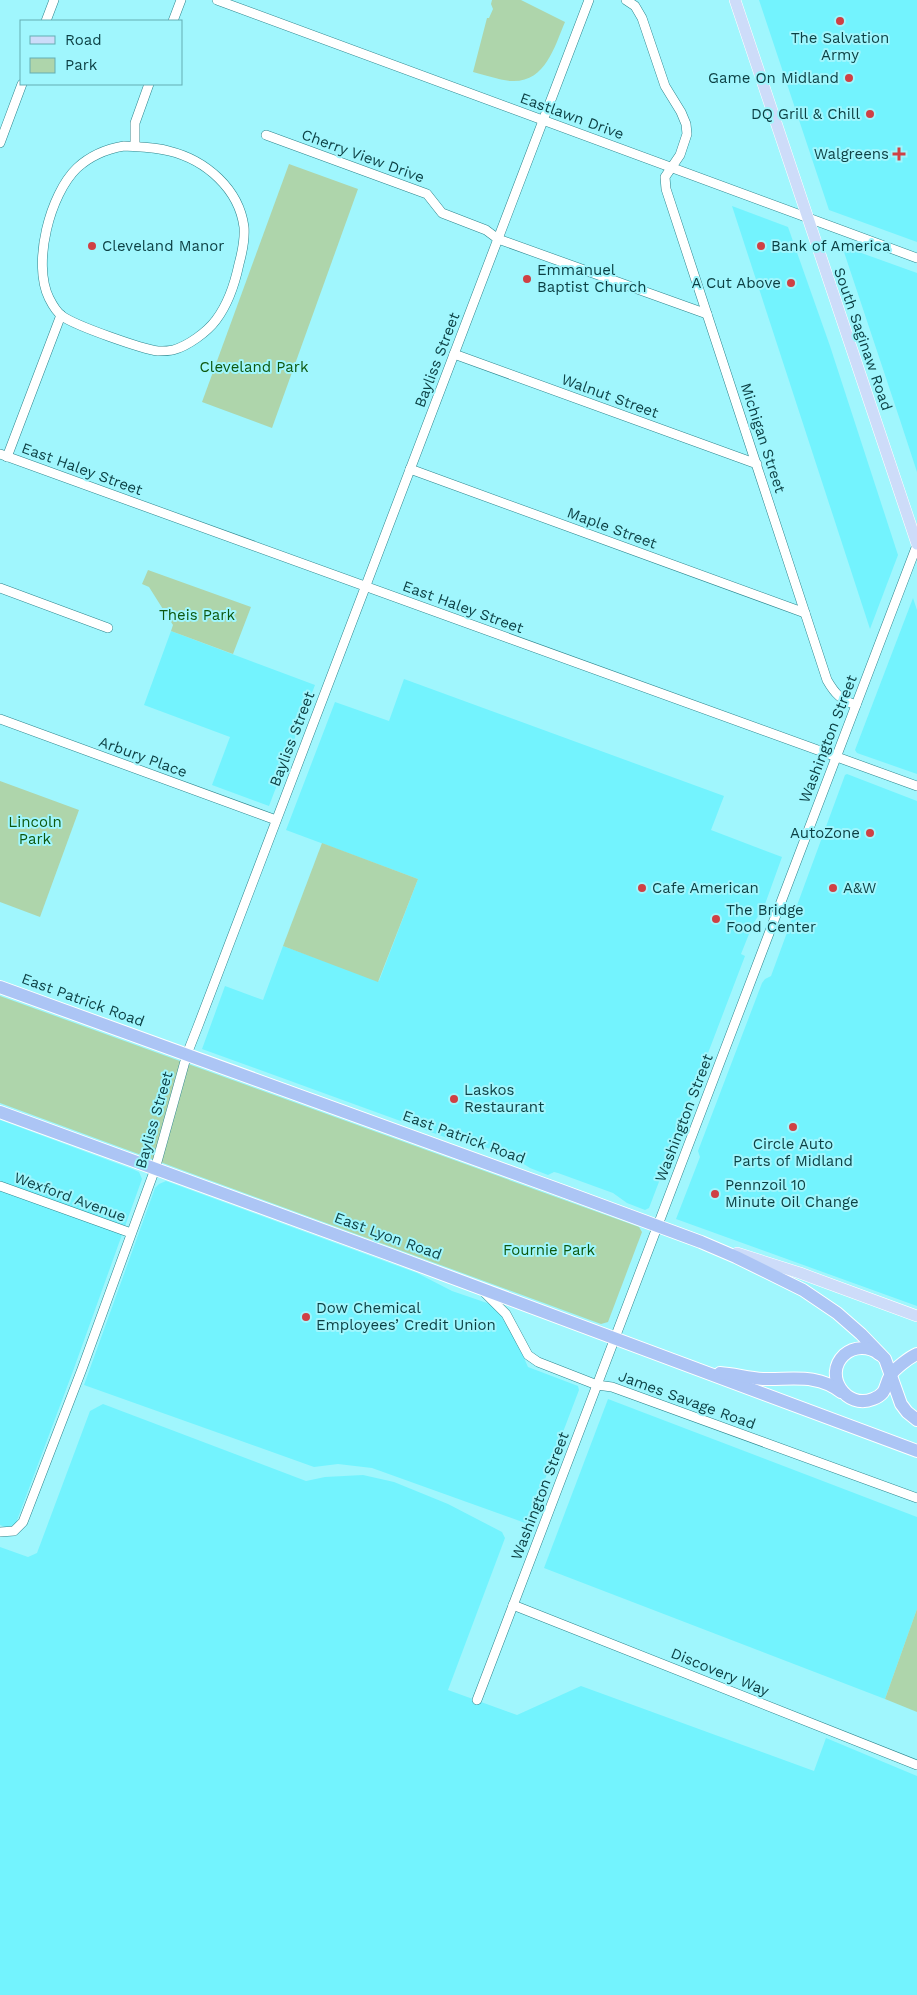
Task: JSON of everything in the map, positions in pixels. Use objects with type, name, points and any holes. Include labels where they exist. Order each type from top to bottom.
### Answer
[{"type":"highway","name":"East Patrick Road","points":[[0,987],[701,1242]]},
{"type":"highway","name":"East Lyon Road","points":[[0,1112],[917,1451]]},
{"type":"highway","points":[[701,1242],[750,1263],[811,1295],[854,1327],[885,1359],[901,1404],[917,1420]]},
{"type":"highway","points":[[844,1394],[838,1385],[836,1374],[838,1363],[845,1354],[855,1349],[866,1348],[876,1352],[885,1359]]},
{"type":"highway","points":[[702,1372],[764,1379],[818,1380],[833,1385],[844,1394],[859,1401],[870,1400],[884,1391],[890,1376],[917,1354]]},
{"type":"main road","name":"South Saginaw Road","points":[[735,0],[917,545]]},
{"type":"main road","name":"East Patrick Road","points":[[701,1242],[800,1273],[917,1316]]},
{"type":"street","points":[[46,20],[54,0]]},
{"type":"street","points":[[173,20],[181,0]]},
{"type":"street","name":"Eastlawn Drive","points":[[217,0],[917,258]]},
{"type":"street","name":"Bayliss Street","points":[[0,1532],[14,1531],[20,1527],[35,1492],[155,1169],[187,1054],[589,0]]},
{"type":"street","points":[[626,0],[635,6],[642,18],[666,86],[682,112],[686,124],[687,134],[684,146],[680,156],[671,168]]},
{"type":"street","points":[[0,143],[22,85]]},
{"type":"street","points":[[135,146],[135,123],[149,85]]},
{"type":"street","name":"Cherry View Drive","points":[[266,135],[427,194],[442,212],[486,230],[498,239],[707,314]]},
{"type":"street","points":[[124,146],[169,150],[184,156],[224,182],[234,196],[244,228],[243,246],[229,297],[216,321],[192,341],[174,350],[159,351],[144,348],[74,323],[61,315],[49,298],[43,279],[41,262],[45,236],[64,184],[77,168],[90,157],[106,149],[124,146]]},
{"type":"street","name":"Michigan Street","points":[[671,168],[665,178],[666,189],[830,686],[841,700],[856,705]]},
{"type":"street","points":[[4,456],[61,315]]},
{"type":"street","name":"Walnut Street","points":[[454,354],[757,464]]},
{"type":"street","name":"East Haley Street","points":[[4,456],[917,786]]},
{"type":"street","name":"Maple Street","points":[[410,470],[805,613]]},
{"type":"street","name":"Washington Street","points":[[477,1700],[917,545]]},
{"type":"street","points":[[0,588],[108,628]]},
{"type":"street","name":"Arbury Place","points":[[0,719],[276,820]]},
{"type":"street","name":"Wexford Avenue","points":[[0,1186],[131,1233]]},
{"type":"street","name":"James Savage Road","points":[[480,1288],[506,1314],[528,1355],[538,1362],[597,1385],[612,1387],[917,1498]]},
{"type":"street","name":"Discovery Way","points":[[513,1605],[917,1765]]},
{"type":"shaded area","points":[[759,0],[917,0],[917,242],[829,210]]},
{"type":"shaded area","points":[[732,206],[788,227],[830,346],[898,555],[870,629]]},
{"type":"shaded area","points":[[842,246],[917,273],[917,472],[900,420]]},
{"type":"shaded area","points":[[913,598],[917,610],[917,774],[857,753],[855,750]]},
{"type":"shaded area","points":[[171,631],[315,685],[269,806],[212,785],[230,737],[144,705]]},
{"type":"shaded area","points":[[404,679],[724,796],[711,830],[782,857],[764,907],[753,924],[741,954],[745,956],[649,1208],[645,1210],[627,1203],[613,1193],[558,1173],[554,1172],[548,1175],[530,1168],[514,1158],[463,1139],[461,1143],[202,1049],[225,986],[263,1000],[283,946],[379,981],[418,879],[286,830],[335,702],[389,721]]},
{"type":"shaded area","points":[[847,774],[917,801],[917,1306],[676,1219],[700,1157],[698,1151],[762,983],[771,976],[845,775]]},
{"type":"shaded area","points":[[0,1120],[132,1169],[139,1172],[142,1179],[16,1523],[10,1527],[0,1525]]},
{"type":"shaded area","points":[[166,1181],[417,1273],[452,1291],[490,1304],[506,1318],[528,1367],[578,1386],[579,1390],[528,1524],[372,1468],[338,1464],[314,1467],[84,1385],[155,1188]]},
{"type":"shaded area","points":[[608,1399],[917,1517],[917,1609],[885,1699],[544,1568]]},
{"type":"shaded area","points":[[103,1404],[306,1481],[325,1477],[363,1475],[394,1482],[448,1504],[502,1532],[505,1538],[448,1690],[517,1715],[581,1686],[814,1771],[826,1738],[917,1776],[917,1995],[0,1995],[0,1547],[28,1557],[37,1553],[90,1411]]},
{"type":"green space","points":[[492,0],[521,0],[565,22],[547,62],[532,76],[523,80],[511,81],[473,72],[487,18],[489,18],[493,9]]},
{"type":"green space","name":"Cleveland Park","points":[[289,164],[358,189],[272,428],[202,402]]},
{"type":"green space","name":"Theis Park","points":[[148,570],[251,607],[233,654],[171,631],[173,625],[149,587],[142,584]]},
{"type":"green space","name":"Lincoln Park","points":[[0,781],[79,810],[40,917],[0,902]]},
{"type":"green space","points":[[322,843],[418,879],[378,982],[283,946]]},
{"type":"green space","name":"Fournie Park","points":[[0,996],[639,1227],[642,1232],[608,1322],[601,1324],[0,1103]]},
{"type":"green space","points":[[917,1609],[917,1712],[885,1699]]},
{"type":"place","name":"The Salvation Army","points":[[840,21]]},
{"type":"place","name":"Game On Midland","points":[[849,78]]},
{"type":"place","name":"DQ Grill & Chill","points":[[870,114]]},
{"type":"place","name":"Walgreens","points":[[899,154]]},
{"type":"place","name":"Cleveland Manor","points":[[92,246]]},
{"type":"place","name":"Bank of America","points":[[761,246]]},
{"type":"place","name":"Emmanuel Baptist Church","points":[[527,279]]},
{"type":"place","name":"A Cut Above","points":[[791,283]]},
{"type":"place","name":"AutoZone","points":[[870,833]]},
{"type":"place","name":"Cafe American","points":[[642,888]]},
{"type":"place","name":"A&W","points":[[833,888]]},
{"type":"place","name":"The Bridge Food Center","points":[[716,919]]},
{"type":"place","name":"Laskos Restaurant","points":[[454,1099]]},
{"type":"place","name":"Circle Auto Parts of Midland","points":[[793,1127]]},
{"type":"place","name":"Pennzoil 10 Minute Oil Change","points":[[715,1194]]},
{"type":"place","name":"Dow Chemical Employees’ Credit Union","points":[[306,1317]]}]
